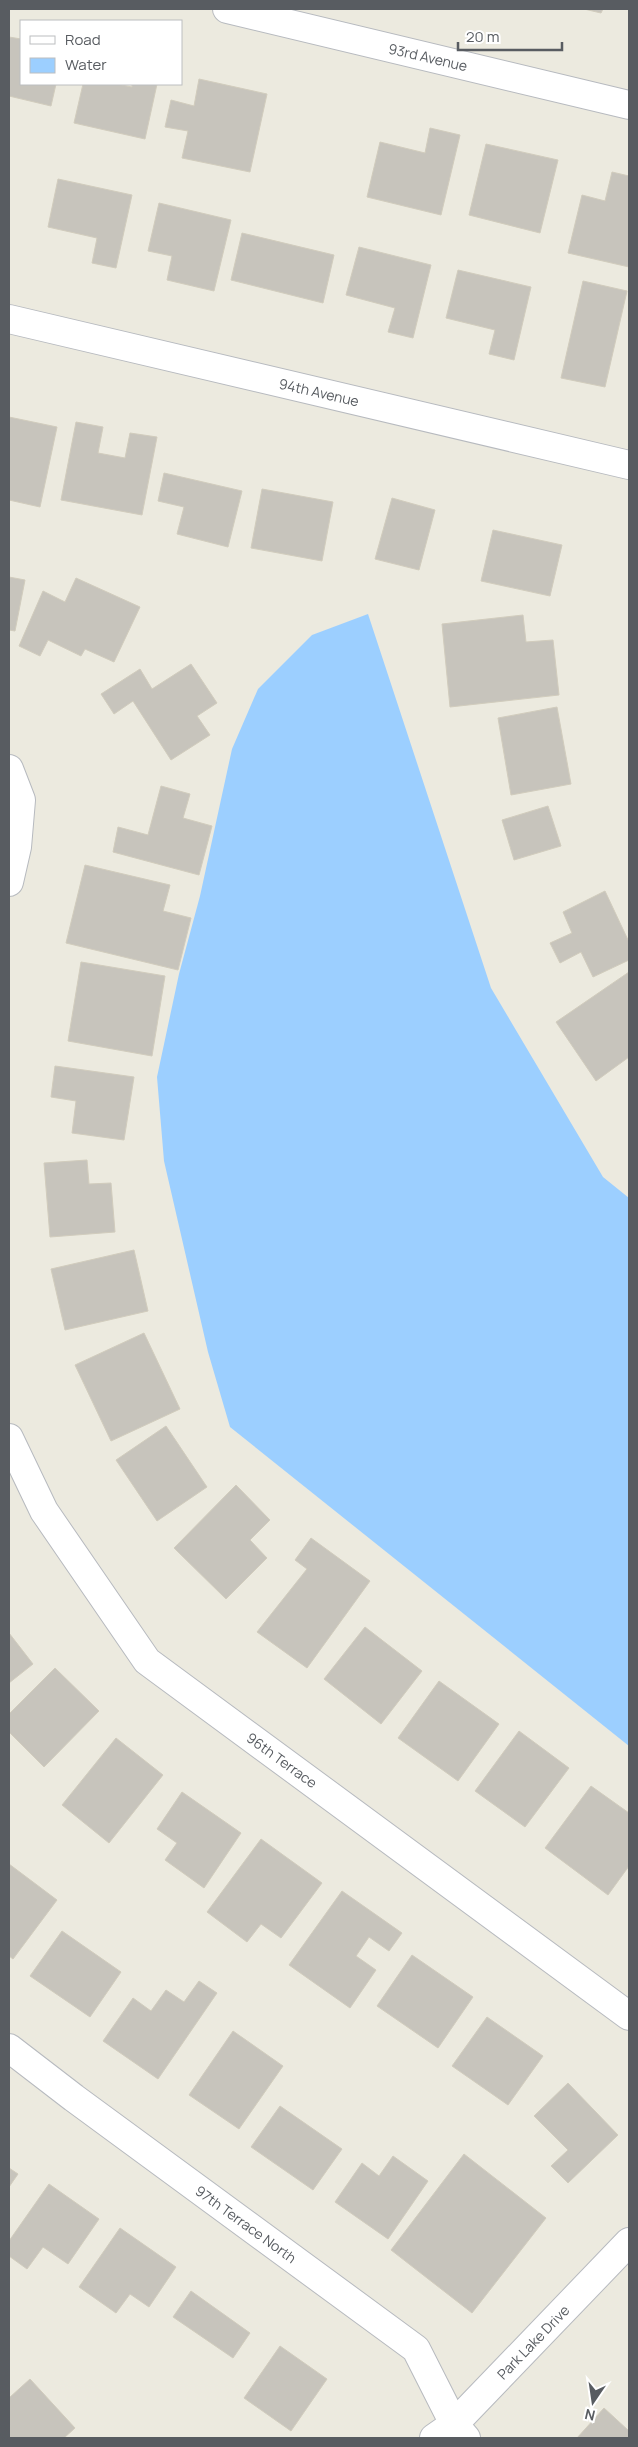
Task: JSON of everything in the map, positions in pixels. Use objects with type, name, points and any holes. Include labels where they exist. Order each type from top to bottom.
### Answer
[{"type":"street","name":"93rd Avenue","points":[[227,9],[629,105]]},
{"type":"street","name":"94th Avenue","points":[[9,319],[629,465]]},
{"type":"street","points":[[9,769],[21,800],[17,847],[9,882]]},
{"type":"street","name":"96th Terrace","points":[[9,1438],[44,1511],[148,1661],[629,2016]]},
{"type":"street","name":"97th Terrace North","points":[[9,2048],[74,2098],[416,2349],[451,2433]]},
{"type":"street","name":"Park Lake Drive","points":[[451,2433],[627,2247]]},
{"type":"water","points":[[368,614],[491,988],[603,1177],[629,1198],[629,1746],[230,1427],[208,1352],[164,1161],[157,1077],[179,974],[200,896],[232,749],[258,689],[312,635]]},
{"type":"building","points":[[584,9],[603,9],[601,13]]},
{"type":"building","points":[[9,37],[20,39],[20,85],[56,85],[51,106],[9,96]]},
{"type":"building","points":[[199,79],[267,94],[250,172],[182,158],[188,131],[165,127],[171,100],[194,106]]},
{"type":"building","points":[[83,85],[121,85],[132,87],[132,85],[157,85],[145,139],[74,123]]},
{"type":"building","points":[[430,128],[460,135],[441,215],[367,197],[380,142],[425,153]]},
{"type":"building","points":[[486,144],[558,160],[540,233],[469,215]]},
{"type":"building","points":[[612,172],[629,176],[629,267],[568,253],[582,195],[605,201]]},
{"type":"building","points":[[58,179],[132,195],[116,268],[92,263],[97,238],[48,227]]},
{"type":"building","points":[[159,203],[231,220],[214,291],[167,280],[172,256],[148,251]]},
{"type":"building","points":[[242,233],[334,255],[323,303],[231,280]]},
{"type":"building","points":[[359,247],[431,265],[413,338],[388,332],[395,308],[346,295]]},
{"type":"building","points":[[458,270],[531,287],[514,360],[489,354],[495,330],[446,318]]},
{"type":"building","points":[[583,281],[627,291],[605,387],[561,378]]},
{"type":"building","points":[[9,417],[57,427],[40,507],[9,500]]},
{"type":"building","points":[[76,422],[103,427],[98,453],[125,458],[130,433],[157,437],[142,515],[61,500]]},
{"type":"building","points":[[164,473],[242,491],[228,547],[177,534],[184,507],[158,501]]},
{"type":"building","points":[[262,489],[333,502],[322,561],[251,548]]},
{"type":"building","points":[[392,498],[435,510],[419,570],[375,559]]},
{"type":"building","points":[[493,530],[562,545],[550,596],[481,581]]},
{"type":"building","points":[[9,577],[25,580],[15,631],[9,630]]},
{"type":"building","points":[[76,578],[140,607],[114,662],[85,649],[81,656],[48,640],[40,656],[19,646],[43,591],[65,602]]},
{"type":"building","points":[[523,615],[526,642],[553,640],[559,695],[450,707],[442,624]]},
{"type":"building","points":[[191,664],[217,703],[197,716],[210,735],[171,760],[133,701],[114,714],[101,694],[140,669],[152,689]]},
{"type":"building","points":[[557,707],[571,784],[511,795],[498,718]]},
{"type":"building","points":[[161,786],[190,794],[183,818],[212,826],[199,875],[113,852],[118,827],[148,835]]},
{"type":"building","points":[[548,806],[561,846],[514,860],[502,820]]},
{"type":"building","points":[[85,865],[170,885],[163,911],[191,918],[178,970],[66,943]]},
{"type":"building","points":[[605,891],[629,942],[629,960],[593,977],[581,952],[560,963],[550,943],[572,933],[563,912]]},
{"type":"building","points":[[81,962],[165,976],[152,1056],[68,1041]]},
{"type":"building","points":[[629,972],[629,1057],[596,1081],[556,1022]]},
{"type":"building","points":[[55,1066],[134,1077],[124,1140],[72,1133],[76,1101],[51,1097]]},
{"type":"building","points":[[87,1160],[89,1184],[111,1183],[115,1232],[50,1237],[44,1163]]},
{"type":"building","points":[[134,1250],[148,1311],[65,1330],[51,1269]]},
{"type":"building","points":[[144,1333],[180,1409],[111,1441],[75,1365]]},
{"type":"building","points":[[166,1426],[207,1487],[157,1521],[116,1460]]},
{"type":"building","points":[[236,1485],[270,1520],[250,1540],[267,1558],[226,1599],[174,1548]]},
{"type":"building","points":[[311,1538],[370,1581],[307,1668],[257,1632],[307,1569],[295,1560]]},
{"type":"building","points":[[365,1627],[422,1671],[381,1724],[324,1679]]},
{"type":"building","points":[[9,1633],[33,1664],[9,1683]]},
{"type":"building","points":[[55,1668],[99,1711],[44,1767],[9,1732],[9,1714]]},
{"type":"building","points":[[439,1681],[499,1724],[458,1781],[398,1738]]},
{"type":"building","points":[[519,1731],[569,1768],[525,1827],[475,1791]]},
{"type":"building","points":[[116,1738],[163,1775],[109,1843],[62,1805]]},
{"type":"building","points":[[591,1786],[629,1813],[629,1866],[608,1895],[545,1848]]},
{"type":"building","points":[[182,1792],[241,1833],[204,1888],[165,1860],[177,1843],[157,1829]]},
{"type":"building","points":[[261,1839],[322,1883],[281,1938],[261,1924],[247,1942],[207,1912]]},
{"type":"building","points":[[9,1864],[57,1900],[13,1959],[9,1956]]},
{"type":"building","points":[[342,1891],[402,1933],[389,1951],[369,1937],[356,1956],[376,1970],[350,2008],[289,1965]]},
{"type":"building","points":[[62,1931],[121,1972],[90,2017],[30,1976]]},
{"type":"building","points":[[412,1955],[473,1997],[438,2048],[377,2006]]},
{"type":"building","points":[[199,1981],[217,1993],[158,2079],[103,2041],[133,1998],[151,2011],[166,1990],[184,2002]]},
{"type":"building","points":[[487,2017],[543,2056],[508,2105],[452,2066]]},
{"type":"building","points":[[233,2031],[283,2066],[239,2129],[189,2095]]},
{"type":"building","points":[[568,2083],[618,2135],[568,2183],[551,2166],[568,2150],[534,2116]]},
{"type":"building","points":[[280,2106],[342,2149],[313,2190],[251,2147]]},
{"type":"building","points":[[464,2154],[546,2218],[472,2313],[391,2250]]},
{"type":"building","points":[[393,2156],[428,2181],[388,2239],[335,2202],[362,2163],[379,2176]]},
{"type":"building","points":[[9,2168],[18,2174],[9,2187]]},
{"type":"building","points":[[49,2184],[99,2219],[68,2264],[43,2247],[27,2269],[9,2256],[9,2241]]},
{"type":"building","points":[[120,2228],[176,2267],[149,2307],[130,2294],[116,2313],[79,2287]]},
{"type":"building","points":[[191,2291],[250,2333],[233,2358],[173,2317]]},
{"type":"building","points":[[280,2346],[327,2379],[291,2431],[244,2398]]},
{"type":"building","points":[[30,2379],[75,2428],[64,2438],[9,2438],[9,2398]]},
{"type":"building","points":[[604,2408],[629,2431],[629,2438],[577,2438]]}]
